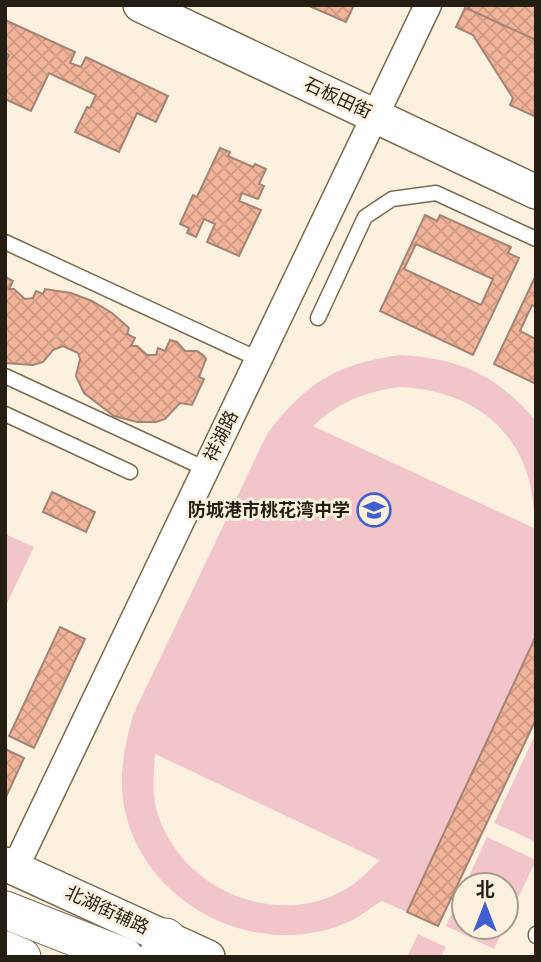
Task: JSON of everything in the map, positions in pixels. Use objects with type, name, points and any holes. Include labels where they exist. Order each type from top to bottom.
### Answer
[{"type":"main road","points":[[5,910],[125,957]]},
{"type":"main road","points":[[5,950],[22,957]]},
{"type":"street","name":"石板田街","points":[[140,5],[536,192]]},
{"type":"street","name":"祥湖路","points":[[10,866],[206,469],[428,5]]},
{"type":"street","name":"北湖街辅路","points":[[10,866],[162,947],[208,957]]},
{"type":"lane","points":[[318,318],[365,217],[393,199],[436,193],[536,239]]},
{"type":"lane","points":[[5,242],[258,359]]},
{"type":"lane","points":[[5,376],[206,469]]},
{"type":"lane","points":[[5,414],[131,472]]},
{"type":"shaded area","points":[[400,355],[459,365],[476,372],[507,392],[536,421],[536,636],[407,912],[382,901],[351,921],[316,932],[281,935],[247,930],[214,919],[184,901],[159,877],[139,848],[123,802],[122,777],[127,740],[133,715],[267,434],[309,389],[340,371]],"holes":[[[401,387],[431,391],[457,399],[480,411],[500,428],[515,448],[526,471],[533,498],[534,528],[313,426],[333,410],[354,399],[376,391]],[[155,754],[379,860],[379,861],[355,883],[327,898],[297,905],[266,904],[237,896],[210,882],[186,862],[168,837],[156,808]]]},
{"type":"shaded area","points":[[5,534],[34,547],[5,607]]},
{"type":"shaded area","points":[[534,737],[536,738],[536,842],[494,823]]},
{"type":"shaded area","points":[[487,837],[536,860],[520,894],[520,871],[471,871]]},
{"type":"shaded area","points":[[418,934],[446,947],[441,957],[407,957]]},
{"type":"shaded area","points":[[477,941],[498,941],[494,949]]},
{"type":"building","points":[[307,5],[354,5],[346,22]]},
{"type":"building","points":[[470,5],[536,5],[536,117],[510,105],[513,98],[473,35],[456,27],[465,8],[468,9]]},
{"type":"building","points":[[470,5],[536,5],[536,40],[468,9]]},
{"type":"building","points":[[5,20],[75,52],[70,63],[81,67],[86,57],[168,96],[156,122],[137,113],[119,152],[75,132],[96,95],[49,73],[31,111],[5,99],[5,63],[9,55],[5,53]]},
{"type":"building","points":[[220,148],[230,152],[228,156],[253,167],[255,164],[266,169],[259,184],[264,186],[258,199],[242,193],[239,201],[261,210],[239,256],[207,242],[215,224],[204,219],[196,237],[187,233],[189,228],[180,224],[193,195],[197,197]]},
{"type":"building","points":[[425,215],[437,221],[440,215],[511,247],[508,253],[519,258],[473,355],[380,311]],"holes":[[[416,244],[493,279],[481,305],[404,269]]]},
{"type":"building","points":[[536,275],[536,307],[532,305],[520,331],[536,339],[536,384],[494,364]]},
{"type":"building","points":[[5,277],[13,281],[9,289],[14,289],[25,299],[33,298],[36,291],[43,294],[45,289],[71,293],[92,301],[129,328],[127,334],[135,338],[131,346],[137,346],[147,355],[156,355],[158,348],[165,351],[170,340],[177,342],[185,351],[197,351],[203,355],[206,359],[199,377],[204,379],[192,405],[180,403],[165,419],[156,422],[137,422],[114,416],[84,393],[76,376],[80,359],[78,353],[63,346],[53,350],[43,362],[33,365],[5,363]]},
{"type":"building","points":[[52,492],[95,512],[86,532],[43,512]]},
{"type":"building","points":[[60,627],[85,639],[34,748],[9,736]]},
{"type":"building","points":[[536,636],[536,719],[464,871],[450,871],[450,901],[438,926],[407,912]]},
{"type":"building","points":[[5,749],[24,758],[5,799]]},
{"type":"place","name":"防城港市桃花湾中学","points":[[374,510]]}]
